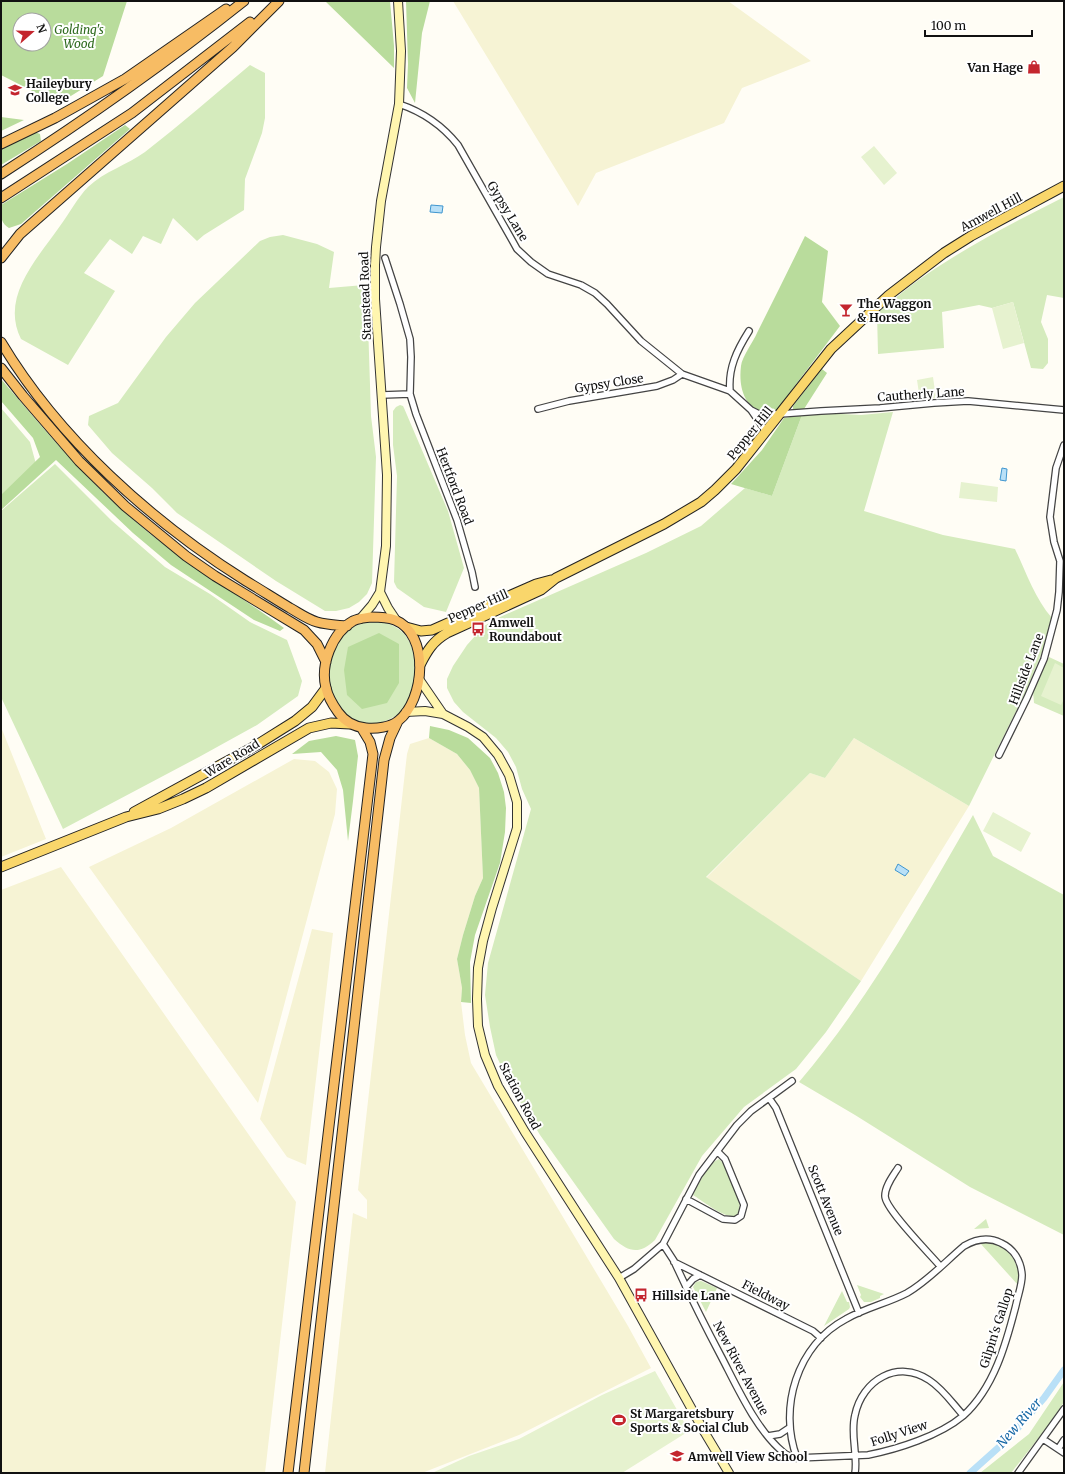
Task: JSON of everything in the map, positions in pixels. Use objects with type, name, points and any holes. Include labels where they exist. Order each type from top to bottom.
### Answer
[{"type":"highway","points":[[1,144],[55,118],[125,79],[237,1]]},
{"type":"highway","points":[[1,174],[98,110],[196,40],[244,1]]},
{"type":"highway","points":[[4,196],[132,113],[228,41],[276,1]]},
{"type":"highway","points":[[1,258],[20,234],[233,47],[279,1]]},
{"type":"highway","points":[[1,342],[34,390],[72,436],[120,484],[151,512],[178,534],[220,564],[307,618],[325,624],[347,626]]},
{"type":"highway","points":[[1,368],[79,461],[125,506],[186,556],[214,576],[304,630],[317,644],[326,662]]},
{"type":"highway","points":[[304,1473],[384,760],[390,738],[398,721],[415,699],[420,665],[418,650],[406,627],[396,620],[384,617],[360,619],[347,626],[338,635],[331,647],[326,662],[325,675],[326,688],[330,701],[340,715],[350,724],[373,729],[385,727],[398,721]]},
{"type":"highway","points":[[288,1473],[373,754],[370,742],[361,727]]},
{"type":"main road","name":"Stanstead Road","points":[[360,619],[372,605],[380,592],[386,546],[387,475],[375,299],[376,247],[381,201],[399,104],[401,51],[398,1]]},
{"type":"main road","name":"Amwell Hill","points":[[931,262],[971,236],[1064,186]]},
{"type":"main road","name":"Pepper Hill","points":[[406,627],[421,631],[432,630],[536,584],[556,578],[664,524],[700,502],[729,477],[831,349],[889,295],[931,262]]},
{"type":"main road","name":"Pepper Hill","points":[[420,665],[436,639],[541,590],[556,578]]},
{"type":"main road","points":[[380,592],[396,620]]},
{"type":"main road","name":"Station Road","points":[[419,680],[443,714]]},
{"type":"main road","name":"Ware Road","points":[[126,817],[154,800],[255,746],[295,721],[312,707],[326,688]]},
{"type":"main road","name":"Station Road","points":[[406,712],[425,711],[443,714],[468,727],[478,734],[498,755],[509,775],[517,802],[517,828],[492,908],[483,941],[478,968],[478,1026],[485,1055],[498,1086],[525,1132],[619,1278],[705,1433],[729,1473]]},
{"type":"main road","name":"Ware Road","points":[[1,867],[126,817],[158,809],[200,791],[309,728],[331,723],[350,724]]},
{"type":"street","name":"Gypsy Lane","points":[[399,104],[412,108],[439,125],[458,145],[512,240],[527,259],[548,274],[581,285],[595,293],[641,341],[682,374],[730,391],[751,410],[766,432]]},
{"type":"street","name":"Hertford Road","points":[[385,258],[410,339],[410,394],[416,414],[454,513],[472,572],[475,587]]},
{"type":"street","points":[[730,391],[730,373],[734,357],[749,331]]},
{"type":"street","name":"Gypsy Close","points":[[538,409],[569,401],[657,386],[673,380],[682,374]]},
{"type":"street","points":[[382,395],[410,394]]},
{"type":"street","name":"Cautherly Lane","points":[[780,414],[968,401],[1064,410]]},
{"type":"street","points":[[751,410],[759,414],[780,414]]},
{"type":"street","name":"Hillside Lane","points":[[999,755],[1044,659],[1057,610],[1062,561],[1054,542],[1050,517],[1056,468],[1064,445]]},
{"type":"street","points":[[619,1278],[634,1269],[663,1244],[699,1175],[737,1125],[751,1111],[792,1081]]},
{"type":"street","name":"Scott Avenue","points":[[769,1098],[776,1108],[859,1312]]},
{"type":"street","points":[[686,1199],[723,1219],[735,1220],[741,1216],[744,1205],[725,1159],[717,1151]]},
{"type":"street","points":[[898,1168],[887,1186],[885,1196],[887,1203],[940,1266]]},
{"type":"street","name":"Gilpin's Gallop","points":[[797,1458],[789,1428],[790,1402],[802,1364],[821,1338],[838,1323],[859,1312],[908,1292],[964,1246],[976,1240],[989,1240],[1002,1244],[1011,1250],[1018,1260],[1022,1281],[1010,1328],[996,1366],[981,1395],[963,1415]]},
{"type":"street","name":"New River Avenue","points":[[663,1244],[674,1262],[745,1402],[768,1436],[781,1451],[797,1458],[855,1456]]},
{"type":"street","name":"Fieldway","points":[[674,1262],[800,1324],[813,1331],[821,1338]]},
{"type":"street","points":[[686,1287],[693,1279],[700,1275]]},
{"type":"street","points":[[855,1473],[853,1426],[855,1414],[866,1389],[877,1380],[899,1372],[914,1373],[936,1386],[963,1415]]},
{"type":"street","points":[[1018,1473],[1064,1409]]},
{"type":"street","name":"Folly View","points":[[855,1456],[878,1453],[918,1440],[944,1428],[963,1415]]},
{"type":"street","points":[[768,1436],[780,1434],[789,1428]]},
{"type":"street","points":[[1043,1439],[1064,1453]]},
{"type":"street","points":[[1058,1449],[1064,1440]]},
{"type":"shaded area","points":[[453,1],[728,1],[811,61],[742,88],[724,123],[596,173],[578,206]]},
{"type":"shaded area","points":[[1,727],[46,839],[1,857]]},
{"type":"shaded area","points":[[429,738],[457,754],[470,770],[479,788],[483,878],[475,896],[457,959],[462,988],[461,1002],[465,1035],[471,1063],[628,1326],[651,1368],[519,1435],[422,1473],[325,1473],[353,1213],[367,1219],[367,1200],[358,1190],[407,754],[410,744]]},
{"type":"shaded area","points":[[854,738],[969,806],[861,981],[706,878],[810,773],[825,778]]},
{"type":"shaded area","points":[[294,759],[315,761],[329,772],[337,789],[335,814],[258,1103],[89,867],[171,828]]},
{"type":"shaded area","points":[[61,867],[296,1202],[265,1473],[1,1473],[1,890]]},
{"type":"shaded area","points":[[312,929],[333,933],[306,1165],[287,1157],[260,1119]]},
{"type":"green space","name":"Golding's Wood","points":[[1,1],[127,1],[103,76],[58,104],[1,75]]},
{"type":"green space","points":[[325,1],[390,1],[394,46],[394,68]]},
{"type":"green space","points":[[406,1],[430,1],[422,33],[415,103],[407,88],[408,64]]},
{"type":"green space","points":[[250,65],[265,73],[265,118],[262,133],[245,179],[244,210],[197,241],[173,218],[161,244],[143,236],[132,254],[110,239],[84,273],[115,291],[68,365],[21,339],[16,323],[15,308],[18,293],[32,265],[84,191],[95,181],[109,172],[145,152]]},
{"type":"green space","points":[[1,117],[24,120],[1,131]]},
{"type":"green space","points":[[125,125],[130,129],[21,224],[9,228],[4,224],[1,205],[67,164]]},
{"type":"green space","points":[[35,132],[40,134],[41,141],[1,165],[1,148]]},
{"type":"green space","points":[[874,146],[897,173],[884,185],[861,157]]},
{"type":"green space","points":[[1064,197],[1064,298],[1047,295],[1041,322],[1048,339],[1048,363],[1043,369],[1031,368],[1013,302],[992,308],[979,305],[942,312],[944,348],[878,354],[877,313],[913,284],[968,248]]},
{"type":"green space","points":[[283,235],[317,244],[334,252],[329,288],[364,285],[368,323],[371,416],[376,457],[372,583],[367,594],[359,602],[349,608],[336,611],[325,611],[276,581],[177,513],[152,488],[112,453],[88,425],[89,416],[118,403],[166,337],[195,303],[260,241],[270,237]]},
{"type":"green space","points":[[805,236],[828,251],[822,302],[840,326],[775,412],[765,412],[751,405],[746,399],[741,384],[741,366],[745,354],[755,337]]},
{"type":"green space","points":[[1013,302],[1024,343],[1003,349],[992,308]]},
{"type":"green space","points":[[822,369],[827,373],[804,409],[793,409],[793,406]]},
{"type":"green space","points":[[933,377],[936,398],[920,400],[917,380]]},
{"type":"green space","points":[[1,379],[66,454],[100,489],[136,522],[190,564],[284,628],[280,631],[254,620],[171,565],[133,533],[56,460],[1,510],[1,495],[40,457],[33,438],[1,401]]},
{"type":"green space","points":[[400,405],[404,408],[448,511],[464,568],[446,612],[424,607],[397,588],[394,582],[397,476],[393,445],[393,411]]},
{"type":"green space","points":[[1,408],[30,442],[36,464],[1,496]]},
{"type":"green space","points":[[893,412],[864,511],[943,535],[1015,549],[1036,594],[1052,618],[1049,635],[1028,687],[969,806],[854,738],[825,778],[810,773],[706,877],[861,981],[826,1032],[796,1069],[744,1107],[702,1156],[655,1240],[639,1250],[629,1249],[614,1239],[540,1135],[510,1085],[496,1055],[485,995],[488,963],[531,809],[522,789],[516,767],[508,752],[496,738],[463,712],[454,702],[447,688],[447,679],[453,666],[467,645],[484,626],[500,617],[646,553],[701,526],[745,488],[772,496],[802,415],[823,413],[861,415]]},
{"type":"green space","points":[[802,415],[772,496],[731,484],[762,450],[784,418]]},
{"type":"green space","points":[[55,464],[112,521],[165,567],[210,594],[250,622],[287,640],[302,681],[298,696],[257,725],[63,829],[1,697],[1,511]]},
{"type":"green space","points":[[961,482],[998,487],[997,502],[959,498]]},
{"type":"green space","points":[[371,621],[385,623],[396,627],[404,634],[410,642],[413,652],[415,676],[412,694],[402,710],[394,717],[383,722],[367,723],[352,719],[339,709],[331,694],[329,675],[332,656],[340,639],[352,628]]},
{"type":"green space","points":[[379,633],[399,644],[399,683],[387,703],[362,709],[347,695],[344,670],[348,647]]},
{"type":"green space","points":[[1049,657],[1064,664],[1064,716],[1034,703],[1033,691]]},
{"type":"green space","points":[[1055,663],[1064,668],[1064,699],[1061,705],[1041,696]]},
{"type":"green space","points":[[430,726],[449,730],[468,738],[490,758],[498,773],[504,792],[506,808],[505,832],[500,863],[475,935],[470,962],[471,1003],[461,1002],[462,988],[457,959],[475,896],[483,878],[479,788],[470,770],[457,754],[429,738]]},
{"type":"green space","points":[[336,736],[355,740],[358,756],[348,841],[343,790],[337,770],[321,752],[292,754],[309,741]]},
{"type":"green space","points":[[993,812],[1031,833],[1021,852],[983,831]]},
{"type":"green space","points":[[973,815],[993,856],[1064,895],[1064,1235],[970,1187],[799,1082],[848,1019],[892,953]]},
{"type":"green space","points":[[719,1159],[724,1164],[739,1201],[739,1211],[736,1216],[730,1216],[722,1213],[693,1195],[707,1170],[715,1161]]},
{"type":"green space","points":[[986,1219],[989,1228],[974,1229]]},
{"type":"green space","points":[[980,1243],[997,1245],[1010,1254],[1017,1268],[1019,1276],[1018,1285]]},
{"type":"green space","points":[[701,1281],[717,1288],[706,1312],[693,1287],[696,1282]]},
{"type":"green space","points":[[857,1285],[884,1294],[880,1296],[880,1298],[871,1302],[864,1302],[860,1297],[861,1295]]},
{"type":"green space","points":[[842,1291],[847,1302],[849,1302],[849,1309],[824,1326]]},
{"type":"green space","name":"St Margaretsbury Sports & Social Club","points":[[655,1371],[689,1431],[622,1473],[432,1473],[469,1456],[519,1439],[602,1395]]},
{"type":"green space","points":[[1064,1382],[1064,1402],[1048,1426],[1011,1473],[980,1473],[1029,1434]]},
{"type":"water","points":[[431,205],[443,206],[442,213],[430,212]]},
{"type":"water","points":[[1002,468],[1007,469],[1006,481],[1000,480]]},
{"type":"water","points":[[898,864],[909,871],[905,876],[895,870]]},
{"type":"waterway","name":"New River","points":[[970,1473],[1008,1439],[1044,1398],[1064,1370]]},
{"type":"place","name":"Van Hage","points":[[1034,67]]},
{"type":"place","name":"Haileybury College","points":[[15,90]]},
{"type":"place","name":"The Waggon & Horses","points":[[846,310]]},
{"type":"place","name":"Amwell Roundabout","points":[[478,629]]},
{"type":"place","name":"Hillside Lane","points":[[641,1295]]},
{"type":"place","name":"St Margaretsbury Sports & Social Club","points":[[619,1420]]},
{"type":"place","name":"Amwell View School","points":[[677,1456]]}]
